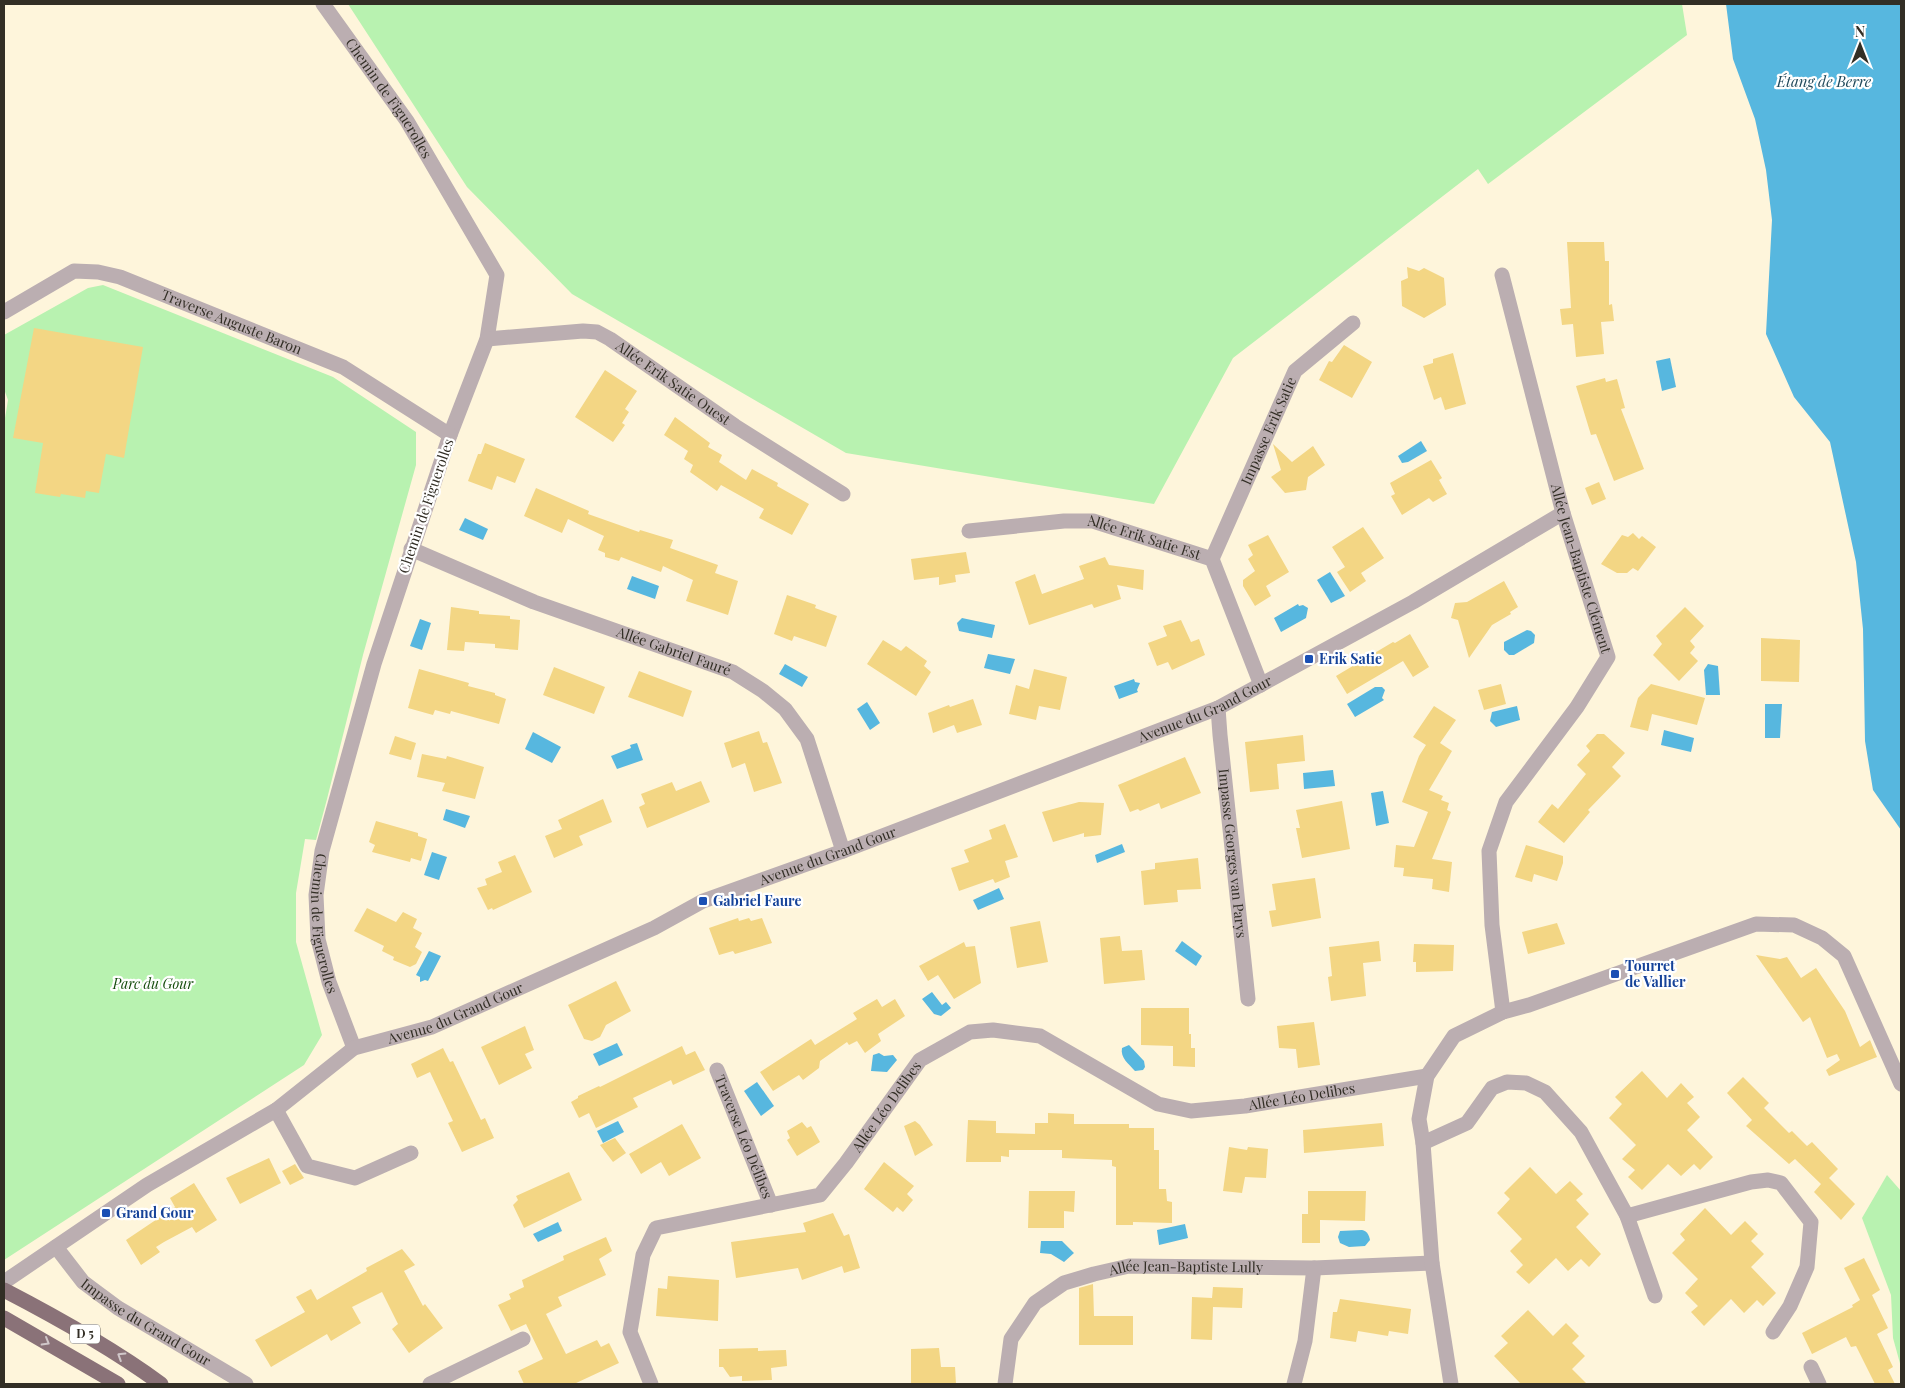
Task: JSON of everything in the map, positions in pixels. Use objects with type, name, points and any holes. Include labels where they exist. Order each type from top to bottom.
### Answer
[{"type":"main road","name":"D 5","points":[[4,1290],[118,1353],[161,1384]]},
{"type":"main road","name":"D 5","points":[[4,1318],[118,1384]]},
{"type":"street","name":"Chemin de Figuerolles","points":[[323,4],[407,121],[497,275],[487,339],[450,435],[411,549],[374,664],[322,851],[316,895],[318,939],[329,982],[354,1048]]},
{"type":"street","name":"Traverse Auguste Baron","points":[[4,312],[74,271],[98,272],[120,278],[343,367],[450,435]]},
{"type":"street","name":"Allée Jean-Baptiste Clément","points":[[1502,275],[1563,513],[1608,657],[1577,707],[1506,802],[1489,851],[1492,925],[1504,1012]]},
{"type":"street","name":"Impasse Erik Satie","points":[[1212,559],[1295,371],[1353,323]]},
{"type":"street","name":"Allée Erik Satie Ouest","points":[[487,339],[583,331],[597,332],[610,339],[735,426],[843,494]]},
{"type":"street","name":"Avenue du Grand Gour","points":[[4,1282],[147,1185],[276,1110],[354,1048],[432,1027],[654,928],[703,902],[843,851],[1218,708],[1413,602],[1563,513]]},
{"type":"street","name":"Allée Erik Satie Est","points":[[968,531],[1064,521],[1093,521],[1212,559],[1261,685]]},
{"type":"street","name":"Allée Gabriel Fauré","points":[[411,549],[534,602],[733,672],[763,691],[785,709],[807,739],[843,851]]},
{"type":"street","name":"Impasse Georges van Parys","points":[[1218,708],[1248,1000]]},
{"type":"street","points":[[1451,1384],[1432,1264],[1419,1119],[1427,1076],[1454,1036],[1504,1012],[1529,1005],[1756,924],[1794,925],[1822,938],[1844,956],[1901,1084]]},
{"type":"street","name":"Allée Léo Delibes","points":[[651,1384],[630,1332],[643,1254],[656,1228],[820,1195],[852,1155],[920,1060],[970,1032],[993,1030],[1040,1036],[1158,1104],[1191,1111],[1245,1106],[1427,1076]]},
{"type":"street","name":"Traverse Léo Délibes","points":[[717,1070],[771,1205]]},
{"type":"street","points":[[1422,1143],[1467,1123],[1492,1088],[1507,1082],[1526,1083],[1545,1092],[1581,1132],[1628,1216],[1655,1296]]},
{"type":"street","points":[[276,1110],[307,1166],[355,1178],[411,1153]]},
{"type":"street","points":[[1628,1216],[1751,1182],[1768,1180],[1781,1183],[1811,1222],[1807,1267],[1793,1300],[1773,1332]]},
{"type":"street","name":"Impasse du Grand Gour","points":[[56,1247],[83,1282],[118,1308],[246,1384]]},
{"type":"street","name":"Allée Jean-Baptiste Lully","points":[[1005,1384],[1011,1339],[1035,1303],[1064,1283],[1129,1266],[1314,1268],[1432,1264]]},
{"type":"street","points":[[1294,1384],[1305,1341],[1314,1268]]},
{"type":"street","points":[[430,1384],[523,1339]]},
{"type":"street","points":[[1811,1367],[1819,1384]]},
{"type":"green space","points":[[348,4],[1682,4],[1687,35],[1488,184],[1478,169],[1233,358],[1154,504],[846,453],[572,294],[467,187]]},
{"type":"green space","name":"Parc du Gour","points":[[103,285],[333,377],[416,432],[416,465],[363,655],[316,840],[305,839],[296,893],[296,942],[322,1035],[304,1065],[4,1260],[4,424],[8,400],[4,389],[4,335],[88,288]]},
{"type":"green space","points":[[1887,1175],[1901,1191],[1901,1367],[1893,1338],[1891,1295],[1862,1218]]},
{"type":"water","name":"Étang de Berre","points":[[1726,4],[1901,4],[1901,830],[1873,790],[1865,741],[1863,629],[1856,562],[1830,442],[1794,397],[1766,334],[1772,220],[1766,170],[1755,119],[1733,59]]},
{"type":"water","points":[[1670,358],[1676,387],[1662,391],[1656,361]]},
{"type":"water","points":[[1421,441],[1427,451],[1408,462],[1402,463],[1398,456]]},
{"type":"water","points":[[465,518],[488,529],[483,540],[459,530]]},
{"type":"water","points":[[1330,572],[1345,596],[1331,603],[1317,580]]},
{"type":"water","points":[[632,576],[659,586],[655,599],[627,589]]},
{"type":"water","points":[[1298,604],[1308,608],[1306,618],[1281,632],[1274,618]]},
{"type":"water","points":[[962,618],[995,625],[992,638],[959,631],[957,623]]},
{"type":"water","points":[[420,619],[431,623],[422,650],[410,646]]},
{"type":"water","points":[[1527,630],[1535,635],[1534,643],[1514,655],[1509,655],[1504,650],[1504,642]]},
{"type":"water","points":[[988,654],[1015,659],[1010,674],[984,668]]},
{"type":"water","points":[[785,664],[808,677],[802,687],[779,674]]},
{"type":"water","points":[[1708,664],[1718,666],[1720,695],[1706,695],[1704,670]]},
{"type":"water","points":[[1134,679],[1135,682],[1140,683],[1138,692],[1119,699],[1114,686]]},
{"type":"water","points":[[1375,687],[1382,687],[1385,690],[1382,698],[1384,700],[1355,717],[1347,704]]},
{"type":"water","points":[[867,702],[880,723],[870,730],[857,709]]},
{"type":"water","points":[[1765,704],[1782,704],[1780,738],[1765,738]]},
{"type":"water","points":[[1517,706],[1520,720],[1496,727],[1490,721],[1492,712]]},
{"type":"water","points":[[1664,730],[1694,738],[1691,752],[1661,745]]},
{"type":"water","points":[[533,732],[561,747],[552,763],[525,749]]},
{"type":"water","points":[[637,743],[643,760],[617,769],[611,756],[631,748],[630,745]]},
{"type":"water","points":[[1333,770],[1335,786],[1304,789],[1303,773]]},
{"type":"water","points":[[1383,791],[1389,823],[1376,826],[1371,793]]},
{"type":"water","points":[[446,809],[470,816],[465,828],[443,820]]},
{"type":"water","points":[[1122,844],[1125,852],[1097,863],[1095,855]]},
{"type":"water","points":[[432,852],[447,857],[439,880],[424,875]]},
{"type":"water","points":[[999,888],[1004,899],[978,910],[973,900]]},
{"type":"water","points":[[1182,941],[1202,956],[1196,966],[1175,951]]},
{"type":"water","points":[[429,951],[441,956],[428,981],[420,982],[420,977],[416,975]]},
{"type":"water","points":[[932,992],[942,1005],[946,1002],[951,1008],[941,1016],[934,1014],[922,999]]},
{"type":"water","points":[[617,1043],[623,1055],[599,1066],[593,1054]]},
{"type":"water","points":[[1129,1045],[1144,1061],[1145,1067],[1143,1070],[1135,1071],[1124,1058],[1122,1048]]},
{"type":"water","points":[[879,1053],[884,1056],[893,1055],[897,1060],[887,1072],[871,1071],[873,1055]]},
{"type":"water","points":[[757,1082],[774,1106],[761,1116],[744,1091]]},
{"type":"water","points":[[618,1121],[624,1132],[603,1143],[597,1131]]},
{"type":"water","points":[[558,1222],[562,1231],[538,1242],[533,1234]]},
{"type":"water","points":[[1185,1224],[1188,1238],[1159,1245],[1157,1230]]},
{"type":"water","points":[[1362,1230],[1368,1234],[1370,1240],[1365,1246],[1349,1247],[1340,1243],[1338,1237],[1340,1231]]},
{"type":"water","points":[[1041,1241],[1062,1241],[1074,1253],[1064,1262],[1051,1254],[1040,1253]]},
{"type":"building","points":[[1567,242],[1604,242],[1605,261],[1609,261],[1609,305],[1612,304],[1614,321],[1601,322],[1604,354],[1576,357],[1573,324],[1562,325],[1560,309],[1571,308]]},
{"type":"building","points":[[1407,267],[1419,271],[1424,268],[1444,278],[1446,305],[1424,318],[1402,306],[1401,281],[1408,278]]},
{"type":"building","points":[[34,328],[143,347],[124,458],[106,454],[99,493],[86,491],[85,498],[61,494],[60,497],[35,493],[43,443],[13,438]]},
{"type":"building","points":[[1344,345],[1372,362],[1352,398],[1319,380],[1329,361],[1332,362]]},
{"type":"building","points":[[1453,353],[1466,404],[1445,410],[1441,397],[1434,400],[1423,366],[1433,363],[1433,359]]},
{"type":"building","points":[[605,370],[637,391],[625,409],[629,412],[622,423],[625,425],[613,442],[575,417]]},
{"type":"building","points":[[1605,378],[1606,382],[1617,379],[1625,408],[1621,409],[1644,469],[1614,481],[1596,434],[1591,435],[1576,386]]},
{"type":"building","points":[[675,417],[710,443],[708,447],[722,455],[719,462],[746,480],[752,469],[778,483],[777,486],[809,504],[792,535],[759,518],[764,509],[721,485],[717,491],[690,472],[693,465],[684,459],[688,451],[664,435]]},
{"type":"building","points":[[485,443],[525,459],[515,483],[497,476],[492,490],[468,481],[478,454],[481,454]]},
{"type":"building","points":[[1273,444],[1292,462],[1313,446],[1325,465],[1308,477],[1306,490],[1285,493],[1271,477],[1281,470]]},
{"type":"building","points":[[1431,460],[1442,478],[1439,480],[1447,494],[1433,502],[1429,498],[1402,515],[1391,496],[1395,494],[1390,483]]},
{"type":"building","points":[[1599,482],[1606,499],[1592,505],[1585,488]]},
{"type":"building","points":[[536,488],[589,511],[588,514],[639,532],[640,530],[673,540],[670,548],[718,565],[715,573],[738,581],[728,615],[686,601],[693,580],[663,566],[661,572],[621,557],[619,561],[605,557],[605,553],[598,550],[604,536],[568,519],[562,533],[524,516]]},
{"type":"building","points":[[1363,527],[1384,558],[1361,573],[1366,581],[1350,592],[1337,572],[1345,567],[1332,547]]},
{"type":"building","points":[[1633,533],[1639,539],[1642,536],[1656,547],[1638,571],[1633,568],[1627,573],[1617,573],[1601,564],[1622,535],[1628,537]]},
{"type":"building","points":[[1268,535],[1289,572],[1266,586],[1271,596],[1255,606],[1243,586],[1243,580],[1255,571],[1248,559],[1253,555],[1248,545]]},
{"type":"building","points":[[966,552],[970,573],[955,575],[956,582],[939,585],[939,577],[914,580],[911,559]]},
{"type":"building","points":[[1105,557],[1109,565],[1144,570],[1143,590],[1117,585],[1121,599],[1094,608],[1092,604],[1029,625],[1015,582],[1035,574],[1042,594],[1084,579],[1079,566]]},
{"type":"building","points":[[1504,581],[1518,607],[1510,612],[1511,614],[1492,625],[1469,658],[1458,620],[1451,618],[1455,603],[1467,602]]},
{"type":"building","points":[[787,595],[816,605],[815,608],[837,616],[826,647],[794,636],[792,641],[774,634]]},
{"type":"building","points":[[451,607],[479,611],[479,614],[510,616],[510,619],[520,620],[518,650],[495,648],[495,644],[465,642],[464,651],[447,650]]},
{"type":"building","points":[[1685,607],[1704,626],[1690,641],[1695,647],[1690,653],[1698,661],[1679,681],[1653,655],[1662,644],[1656,636]]},
{"type":"building","points":[[1181,620],[1191,642],[1199,639],[1205,655],[1172,670],[1168,662],[1157,666],[1148,643],[1167,636],[1163,626]]},
{"type":"building","points":[[1410,634],[1429,667],[1413,677],[1403,661],[1347,694],[1336,676]]},
{"type":"building","points":[[1761,638],[1800,640],[1799,682],[1761,681]]},
{"type":"building","points":[[883,640],[901,651],[906,646],[927,661],[924,666],[931,672],[916,696],[867,664]]},
{"type":"building","points":[[554,667],[605,687],[594,714],[543,695]]},
{"type":"building","points":[[419,669],[469,683],[468,686],[495,693],[495,695],[506,699],[499,724],[451,711],[450,714],[435,710],[433,715],[408,708]]},
{"type":"building","points":[[1034,669],[1067,677],[1060,710],[1039,706],[1036,720],[1009,714],[1016,685],[1029,689]]},
{"type":"building","points":[[639,671],[692,691],[683,717],[628,697]]},
{"type":"building","points":[[1501,684],[1506,704],[1484,710],[1478,690]]},
{"type":"building","points":[[1651,684],[1705,698],[1697,725],[1652,714],[1648,731],[1630,727],[1638,698]]},
{"type":"building","points":[[973,699],[982,725],[957,733],[954,725],[933,733],[928,713]]},
{"type":"building","points":[[1434,706],[1456,720],[1440,743],[1452,751],[1429,790],[1443,796],[1441,800],[1449,803],[1447,810],[1451,812],[1432,859],[1452,862],[1449,892],[1432,889],[1433,879],[1403,876],[1404,868],[1394,867],[1396,845],[1414,847],[1428,812],[1402,802],[1419,756],[1426,745],[1413,737]]},
{"type":"building","points":[[759,731],[763,743],[767,742],[782,783],[754,792],[745,763],[732,768],[724,743]]},
{"type":"building","points":[[1597,734],[1604,734],[1625,753],[1612,767],[1621,776],[1588,810],[1590,812],[1564,843],[1538,822],[1552,804],[1558,809],[1586,774],[1577,765],[1590,751],[1586,746]]},
{"type":"building","points":[[1303,735],[1305,761],[1277,764],[1279,789],[1250,792],[1245,742]]},
{"type":"building","points":[[395,736],[416,743],[411,760],[389,754]]},
{"type":"building","points":[[422,754],[446,759],[447,756],[484,767],[475,799],[442,791],[445,783],[417,777]]},
{"type":"building","points":[[1185,757],[1201,793],[1161,809],[1159,803],[1140,811],[1138,809],[1130,812],[1118,785]]},
{"type":"building","points":[[701,781],[710,802],[647,828],[639,807],[645,804],[641,794],[672,782],[676,791]]},
{"type":"building","points":[[603,799],[612,822],[579,836],[583,845],[554,858],[545,836],[562,829],[558,820]]},
{"type":"building","points":[[1342,801],[1350,849],[1302,858],[1296,828],[1300,828],[1296,810]]},
{"type":"building","points":[[1079,802],[1104,803],[1101,835],[1084,837],[1084,833],[1053,842],[1042,812]]},
{"type":"building","points":[[376,821],[418,833],[418,836],[427,839],[421,861],[411,858],[410,862],[372,852],[375,845],[369,842]]},
{"type":"building","points":[[1005,824],[1018,857],[1005,861],[1010,877],[995,883],[993,879],[959,891],[951,868],[969,862],[964,850],[992,839],[989,830]]},
{"type":"building","points":[[1526,845],[1563,856],[1563,863],[1557,881],[1534,874],[1532,882],[1515,877]]},
{"type":"building","points":[[515,855],[532,892],[493,910],[492,908],[488,910],[477,888],[487,885],[485,879],[502,872],[498,862]]},
{"type":"building","points":[[1198,858],[1201,889],[1177,890],[1178,902],[1144,905],[1141,871],[1155,869],[1155,863]]},
{"type":"building","points":[[1315,878],[1321,918],[1272,927],[1269,911],[1276,910],[1272,884]]},
{"type":"building","points":[[367,908],[396,922],[403,912],[417,919],[413,928],[422,933],[415,947],[422,952],[416,964],[410,967],[393,960],[394,957],[382,951],[384,946],[354,931]]},
{"type":"building","points":[[738,918],[739,921],[749,918],[751,921],[762,918],[772,943],[735,954],[733,951],[719,955],[709,928]]},
{"type":"building","points":[[1040,921],[1048,962],[1017,968],[1010,927]]},
{"type":"building","points":[[1557,923],[1565,944],[1528,954],[1522,932]]},
{"type":"building","points":[[1120,936],[1122,951],[1142,950],[1145,980],[1104,984],[1100,938]]},
{"type":"building","points":[[1379,941],[1381,961],[1363,963],[1366,996],[1331,1001],[1328,977],[1332,976],[1329,947]]},
{"type":"building","points":[[964,942],[966,947],[975,946],[981,983],[954,999],[938,975],[928,981],[919,966]]},
{"type":"building","points":[[1414,944],[1454,945],[1453,971],[1416,972],[1416,962],[1413,962]]},
{"type":"building","points":[[1756,955],[1780,959],[1787,957],[1801,978],[1816,968],[1845,1011],[1860,1047],[1870,1040],[1877,1057],[1829,1076],[1826,1070],[1840,1060],[1837,1054],[1827,1058],[1810,1017],[1803,1022]]},
{"type":"building","points":[[616,981],[631,1011],[606,1025],[600,1037],[592,1041],[584,1039],[568,1005]]},
{"type":"building","points":[[877,999],[882,1007],[895,999],[905,1016],[878,1034],[881,1041],[865,1053],[857,1041],[849,1045],[847,1042],[820,1061],[819,1068],[803,1080],[799,1075],[773,1091],[760,1072],[811,1039],[815,1045],[857,1019],[853,1013]]},
{"type":"building","points":[[1141,1008],[1189,1008],[1189,1034],[1191,1034],[1191,1048],[1195,1048],[1195,1067],[1173,1066],[1173,1046],[1141,1045]]},
{"type":"building","points":[[1314,1022],[1320,1065],[1298,1068],[1296,1049],[1279,1048],[1277,1026]]},
{"type":"building","points":[[525,1026],[534,1050],[525,1054],[532,1068],[499,1085],[481,1047]]},
{"type":"building","points":[[682,1046],[686,1055],[695,1051],[705,1070],[673,1085],[671,1080],[633,1098],[638,1107],[596,1128],[589,1113],[579,1118],[571,1102],[578,1098],[578,1096]]},
{"type":"building","points":[[443,1048],[450,1062],[453,1061],[481,1120],[485,1118],[494,1138],[462,1152],[448,1123],[453,1121],[430,1072],[417,1078],[411,1064]]},
{"type":"building","points":[[1642,1071],[1667,1098],[1681,1083],[1694,1097],[1687,1103],[1700,1117],[1687,1130],[1713,1157],[1700,1170],[1694,1164],[1681,1176],[1668,1164],[1642,1190],[1628,1177],[1635,1170],[1622,1159],[1636,1145],[1609,1118],[1622,1104],[1615,1097]]},
{"type":"building","points":[[1743,1077],[1769,1103],[1764,1108],[1789,1133],[1792,1131],[1807,1146],[1812,1142],[1838,1169],[1829,1178],[1855,1204],[1841,1220],[1814,1192],[1821,1184],[1795,1159],[1789,1164],[1746,1126],[1752,1120],[1727,1093]]},
{"type":"building","points":[[1048,1113],[1074,1114],[1074,1124],[1129,1124],[1129,1128],[1154,1128],[1154,1150],[1159,1150],[1159,1189],[1166,1189],[1167,1201],[1172,1202],[1172,1223],[1133,1222],[1133,1225],[1116,1225],[1116,1167],[1112,1166],[1112,1160],[1062,1158],[1062,1150],[1009,1150],[1009,1157],[1001,1156],[1001,1162],[966,1162],[968,1120],[996,1121],[996,1133],[1035,1134],[1035,1123],[1048,1123]]},
{"type":"building","points":[[915,1121],[920,1125],[933,1145],[915,1156],[904,1126]]},
{"type":"building","points":[[802,1122],[807,1128],[811,1126],[820,1142],[797,1156],[787,1140],[790,1138],[787,1131]]},
{"type":"building","points":[[1382,1123],[1384,1146],[1304,1153],[1303,1130]]},
{"type":"building","points":[[682,1124],[701,1158],[669,1176],[661,1162],[641,1174],[629,1154]]},
{"type":"building","points":[[615,1138],[626,1153],[613,1162],[600,1145]]},
{"type":"building","points":[[1229,1147],[1247,1150],[1248,1147],[1268,1149],[1266,1178],[1245,1177],[1242,1193],[1223,1191]]},
{"type":"building","points":[[269,1158],[281,1183],[240,1204],[226,1178]]},
{"type":"building","points":[[884,1162],[914,1186],[907,1194],[913,1200],[903,1212],[897,1207],[893,1212],[864,1189]]},
{"type":"building","points":[[295,1164],[304,1178],[290,1185],[282,1171]]},
{"type":"building","points":[[1530,1167],[1556,1194],[1570,1181],[1583,1194],[1576,1200],[1589,1214],[1576,1227],[1601,1254],[1589,1267],[1581,1259],[1568,1271],[1556,1258],[1529,1284],[1516,1272],[1523,1265],[1510,1251],[1522,1239],[1497,1213],[1510,1199],[1504,1193]]},
{"type":"building","points":[[569,1172],[582,1200],[524,1228],[513,1205],[518,1200],[516,1196]]},
{"type":"building","points":[[194,1183],[217,1220],[196,1233],[192,1227],[164,1242],[156,1247],[160,1252],[141,1265],[126,1240],[175,1207],[170,1198]]},
{"type":"building","points":[[1029,1191],[1075,1191],[1074,1212],[1064,1211],[1064,1228],[1028,1228]]},
{"type":"building","points":[[1308,1191],[1366,1191],[1365,1221],[1320,1220],[1320,1243],[1302,1243],[1302,1214],[1308,1214]]},
{"type":"building","points":[[1705,1208],[1731,1235],[1745,1221],[1758,1234],[1751,1241],[1764,1254],[1751,1267],[1776,1293],[1763,1306],[1757,1300],[1744,1313],[1731,1299],[1704,1326],[1691,1312],[1698,1306],[1685,1293],[1698,1279],[1672,1253],[1685,1240],[1680,1234]]},
{"type":"building","points":[[833,1213],[844,1236],[849,1234],[860,1268],[844,1273],[842,1266],[802,1280],[798,1268],[736,1278],[731,1242],[806,1232],[803,1223]]},
{"type":"building","points":[[606,1237],[612,1251],[599,1259],[606,1275],[558,1297],[562,1306],[546,1314],[566,1354],[597,1340],[601,1347],[609,1343],[619,1363],[574,1384],[524,1384],[518,1371],[543,1359],[526,1324],[511,1331],[498,1305],[511,1299],[509,1294],[524,1287],[522,1280],[564,1260],[563,1256]]},
{"type":"building","points":[[402,1249],[415,1265],[404,1271],[423,1306],[425,1304],[443,1328],[409,1353],[392,1329],[398,1324],[382,1292],[352,1307],[361,1323],[331,1341],[327,1334],[271,1367],[255,1340],[305,1312],[296,1297],[311,1289],[317,1300],[367,1271],[366,1268]]},
{"type":"building","points":[[1864,1258],[1880,1290],[1872,1295],[1888,1328],[1877,1334],[1893,1367],[1888,1370],[1895,1384],[1875,1384],[1856,1346],[1851,1347],[1846,1337],[1812,1354],[1802,1333],[1853,1307],[1852,1305],[1860,1300],[1844,1268]]},
{"type":"building","points":[[668,1276],[719,1280],[718,1321],[656,1316],[658,1288],[667,1289]]},
{"type":"building","points":[[1093,1284],[1094,1316],[1133,1316],[1133,1345],[1079,1345],[1079,1288]]},
{"type":"building","points":[[1213,1287],[1243,1288],[1242,1308],[1213,1307],[1212,1340],[1191,1339],[1192,1297],[1212,1298]]},
{"type":"building","points":[[1340,1299],[1411,1309],[1408,1334],[1389,1331],[1388,1336],[1358,1331],[1356,1342],[1330,1338],[1333,1312],[1337,1312]]},
{"type":"building","points":[[1528,1310],[1553,1336],[1566,1323],[1579,1336],[1572,1343],[1585,1356],[1572,1369],[1587,1384],[1521,1384],[1494,1356],[1508,1343],[1501,1336]]},
{"type":"building","points":[[758,1348],[758,1351],[786,1350],[787,1366],[771,1368],[772,1380],[742,1381],[742,1376],[730,1377],[723,1367],[719,1367],[719,1349]]},
{"type":"building","points":[[939,1348],[941,1367],[955,1367],[956,1384],[911,1384],[911,1349]]},
{"type":"place","name":"Erik Satie","points":[[1309,659]]},
{"type":"place","name":"Gabriel Faure","points":[[703,901]]},
{"type":"place","name":"Tourret de Vallier","points":[[1615,974]]},
{"type":"place","name":"Grand Gour","points":[[106,1213]]}]
